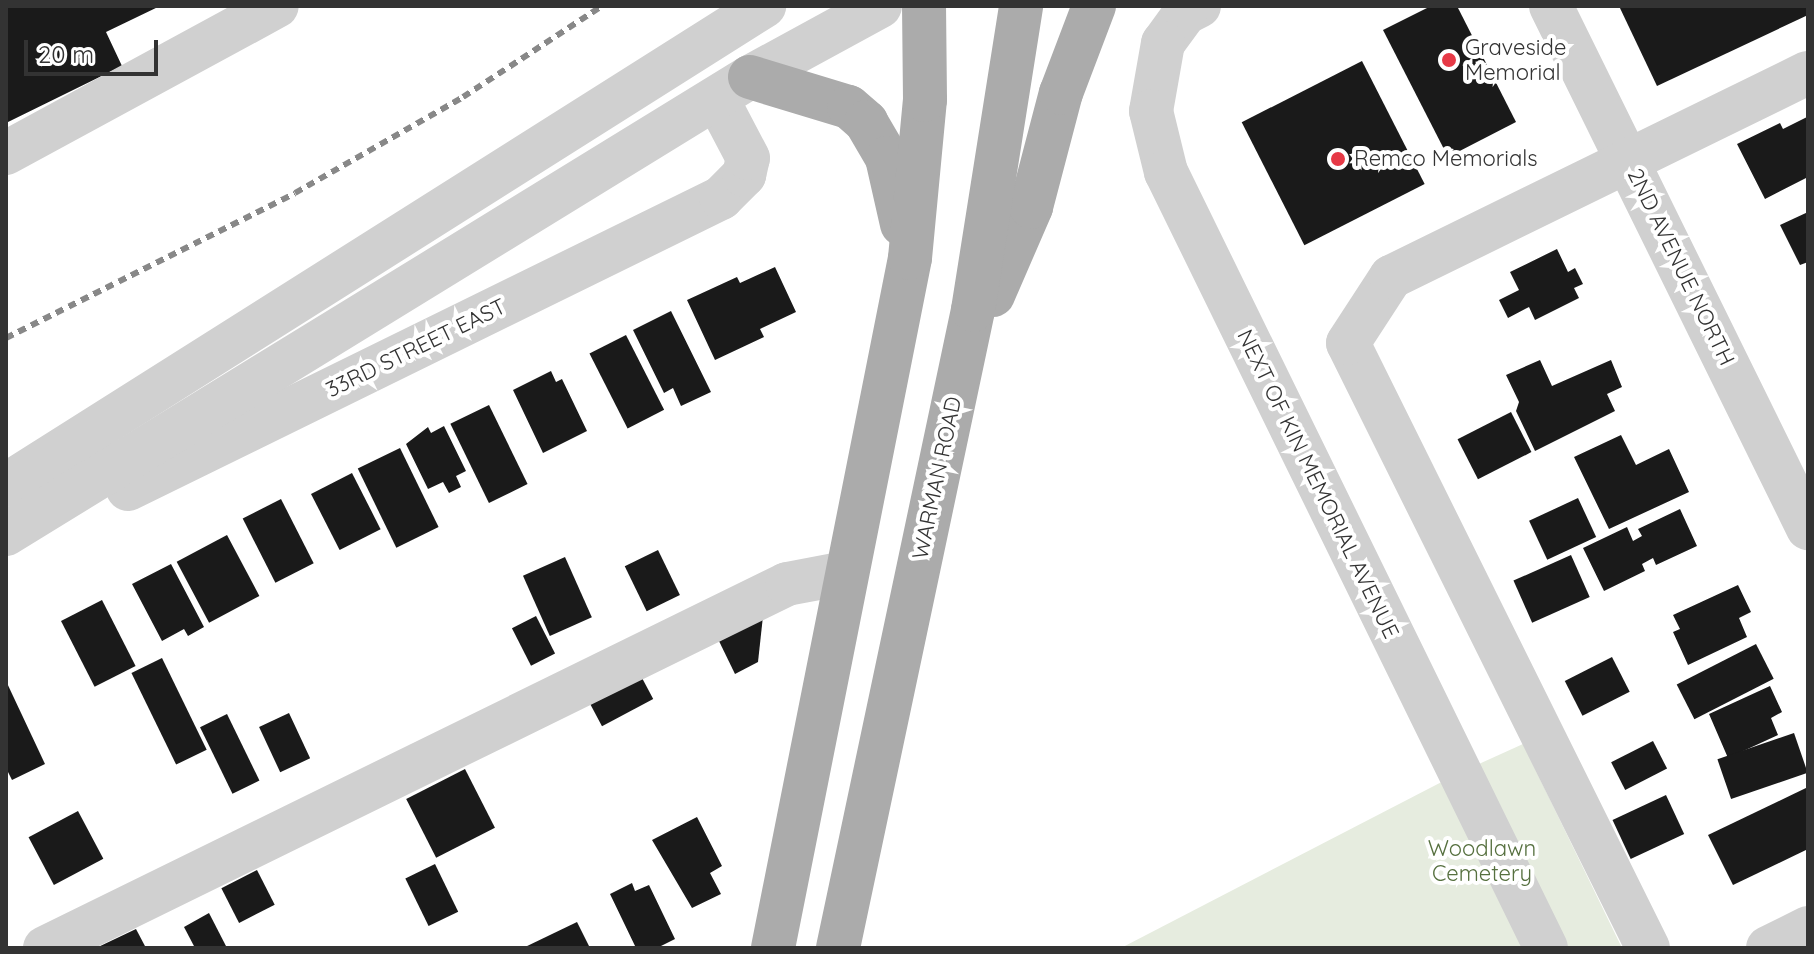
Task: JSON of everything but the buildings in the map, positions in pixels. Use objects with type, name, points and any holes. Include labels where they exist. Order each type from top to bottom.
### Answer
[{"type":"main road","points":[[773,948],[910,258],[925,100],[924,6]]},
{"type":"main road","name":"WARMAN ROAD","points":[[838,948],[957,383],[1011,95],[1021,6]]},
{"type":"main road","points":[[957,383],[1031,207],[1061,93],[1094,6]]},
{"type":"main road","points":[[734,88],[849,107],[866,122],[887,158],[910,258]]},
{"type":"street","points":[[6,153],[277,6]]},
{"type":"street","points":[[6,485],[764,6]]},
{"type":"street","name":"33RD STREET EAST","points":[[6,534],[734,88],[880,6]]},
{"type":"street","name":"2ND AVENUE NORTH","points":[[1551,6],[1808,528]]},
{"type":"street","name":"NEXT OF KIN MEMORIAL AVENUE","points":[[1192,9],[1163,43],[1151,111],[1166,172],[1546,948]]},
{"type":"street","points":[[1648,948],[1348,343],[1391,277],[1808,73]]},
{"type":"street","name":"33RD STREET EAST","points":[[6,549],[721,198],[744,175],[748,158],[734,88]]},
{"type":"street","points":[[45,948],[787,584],[846,573]]},
{"type":"street","points":[[1768,948],[1808,928]]},
{"type":"green space","name":"Woodlawn Cemetery","points":[[1523,744],[1622,948],[1121,948],[1459,773]]},
{"type":"railway","points":[[6,338],[295,193],[463,97],[602,6]]},
{"type":"place","name":"Graveside Memorial","points":[[1449,60]]},
{"type":"place","name":"Remco Memorials","points":[[1338,159]]}]
